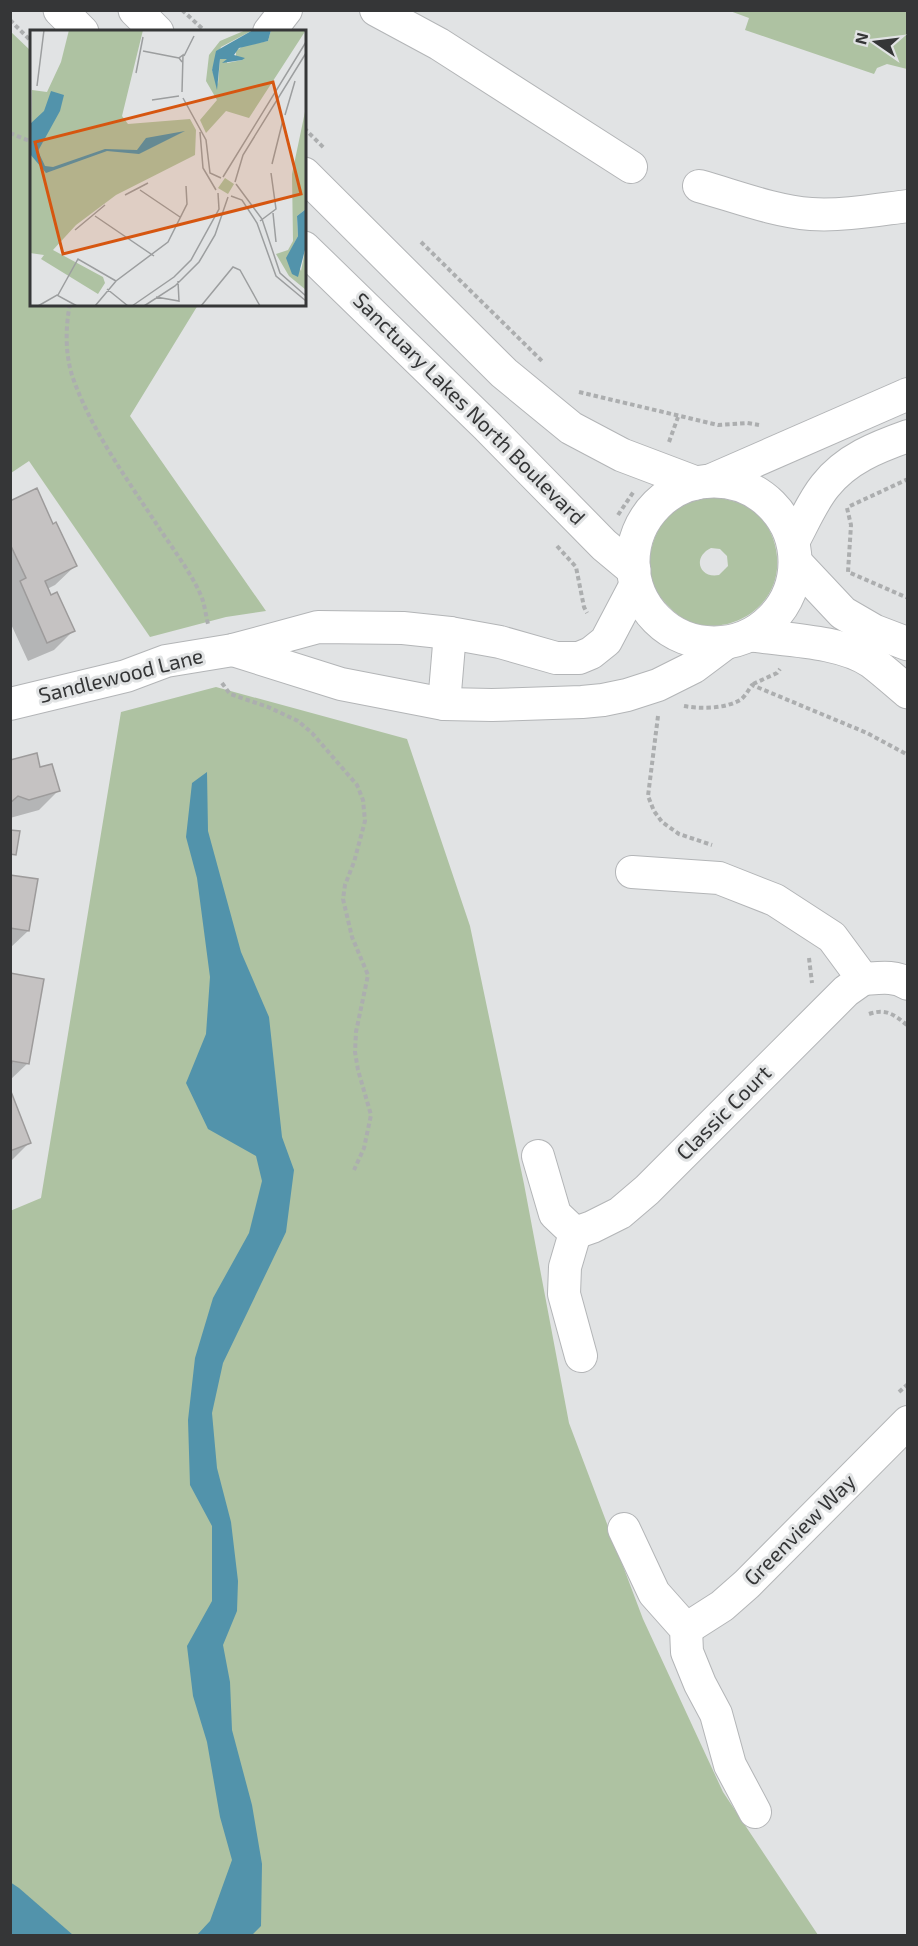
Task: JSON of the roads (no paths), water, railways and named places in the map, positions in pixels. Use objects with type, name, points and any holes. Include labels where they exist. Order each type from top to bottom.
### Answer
[{"type":"street","points":[[60,10],[80,30]]},
{"type":"street","points":[[135,10],[155,30]]},
{"type":"street","points":[[267,30],[269,10]]},
{"type":"street","points":[[269,30],[286,10]]},
{"type":"street","points":[[376,10],[439,44],[631,167]]},
{"type":"street","points":[[306,176],[504,373],[571,428],[622,455],[703,482],[737,484],[762,496],[782,516],[794,553],[843,613],[874,631],[908,644]]},
{"type":"street","points":[[699,186],[787,210],[808,213],[849,213],[908,206]]},
{"type":"street","name":"Sanctuary Lakes North Boulevard","points":[[306,250],[502,441],[635,577]]},
{"type":"street","points":[[908,394],[784,449],[703,482],[674,491],[656,506],[643,524],[635,546],[635,577],[646,605],[660,623],[680,636],[702,643],[738,639],[824,644],[852,652],[871,661],[908,692]]},
{"type":"street","points":[[738,639],[769,622],[783,606],[792,585],[794,553],[824,487],[851,461],[876,448],[908,436]]},
{"type":"street","name":"Sandlewood Lane","points":[[10,704],[126,676],[166,661],[223,651],[318,627],[403,628],[450,633],[500,642],[556,658],[579,658],[591,653],[606,641],[635,577]]},
{"type":"street","points":[[444,704],[450,633]]},
{"type":"street","name":"Sandlewood Lane","points":[[223,651],[340,684],[444,704],[529,705],[603,700],[658,685],[693,667],[738,639]]},
{"type":"street","points":[[632,872],[719,878],[776,900],[832,936],[863,979],[882,977],[900,979],[908,984]]},
{"type":"street","name":"Classic Court","points":[[575,1233],[620,1213],[846,991],[863,979]]},
{"type":"street","points":[[538,1156],[555,1214],[575,1233],[564,1267],[564,1294],[581,1356]]},
{"type":"street","name":"Greenview Way","points":[[686,1629],[722,1606],[747,1584],[908,1422]]},
{"type":"street","points":[[624,1529],[654,1593],[686,1629],[687,1652],[716,1714],[730,1765],[756,1812]]},
{"type":"water","points":[[207,772],[208,831],[241,952],[269,1017],[282,1137],[294,1170],[286,1232],[223,1363],[212,1413],[217,1468],[231,1522],[238,1581],[237,1611],[223,1645],[230,1682],[232,1730],[252,1805],[262,1864],[261,1926],[251,1936],[197,1935],[210,1921],[232,1860],[220,1817],[207,1742],[193,1696],[187,1646],[212,1601],[212,1526],[190,1485],[188,1420],[195,1358],[213,1298],[249,1233],[262,1181],[256,1156],[208,1129],[186,1083],[206,1034],[210,977],[197,878],[186,837],[192,783]]},
{"type":"water","points":[[10,1882],[19,1888],[73,1935],[11,1935]]}]
